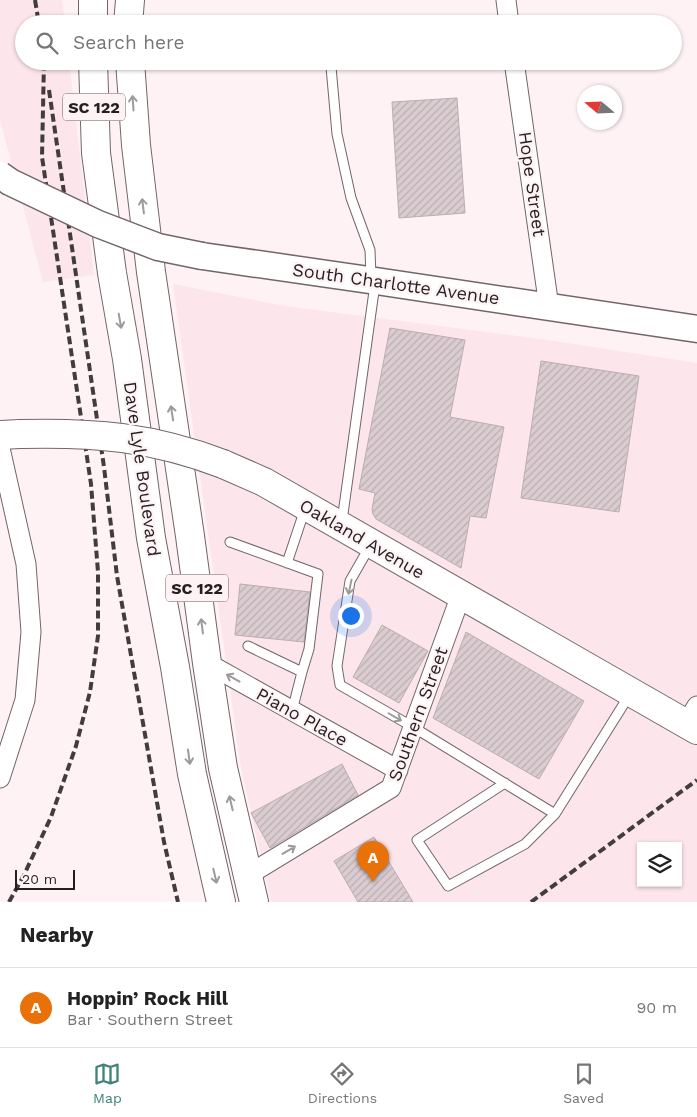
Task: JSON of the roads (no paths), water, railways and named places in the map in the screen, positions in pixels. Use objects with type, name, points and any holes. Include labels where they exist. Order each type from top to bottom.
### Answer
[{"type":"main road","points":[[93,0],[93,15]]},
{"type":"main road","points":[[129,15],[130,0]]},
{"type":"main road","name":"Dave Lyle Boulevard","points":[[93,70],[96,153],[112,273],[127,359],[151,538],[175,667],[192,774],[221,902]]},
{"type":"main road","name":"Dave Lyle Boulevard","points":[[131,70],[136,145],[150,262],[190,536],[206,663],[223,768],[254,902]]},
{"type":"main road","name":"Oakland Avenue","points":[[7,439],[70,433],[128,438],[168,446],[223,464],[264,482],[631,693],[693,720]]},
{"type":"main road","points":[[209,849],[240,844]]},
{"type":"street","points":[[506,0],[508,15]]},
{"type":"street","name":"Hope Street","points":[[515,70],[549,307]]},
{"type":"street","name":"South Charlotte Avenue","points":[[0,175],[10,182],[98,224],[158,247],[202,256],[697,329]]},
{"type":"street","points":[[0,778],[25,700],[31,632],[26,564],[7,439]]},
{"type":"street","name":"Southern Street","points":[[248,875],[391,788],[461,595]]},
{"type":"street","name":"Piano Place","points":[[206,663],[398,770]]},
{"type":"lane","points":[[331,70],[337,134],[351,198],[370,250],[373,280],[342,527]]},
{"type":"lane","points":[[288,563],[305,506]]},
{"type":"lane","points":[[230,542],[318,574],[309,649],[292,711]]},
{"type":"lane","points":[[371,544],[350,581],[337,666],[340,685],[555,814]]},
{"type":"lane","points":[[248,646],[302,672]]},
{"type":"lane","points":[[505,783],[417,840],[448,886],[525,844],[555,814],[631,693]]},
{"type":"railway","points":[[35,0],[38,15]]},
{"type":"railway","points":[[9,902],[51,817],[76,746],[90,692],[98,636],[98,572],[91,484],[42,157],[44,70]]},
{"type":"railway","points":[[49,90],[104,467],[117,576],[164,842],[178,902]]},
{"type":"railway","points":[[531,902],[697,780]]},
{"type":"place","name":"Hoppin’ Rock Hill","points":[[373,882]]}]
